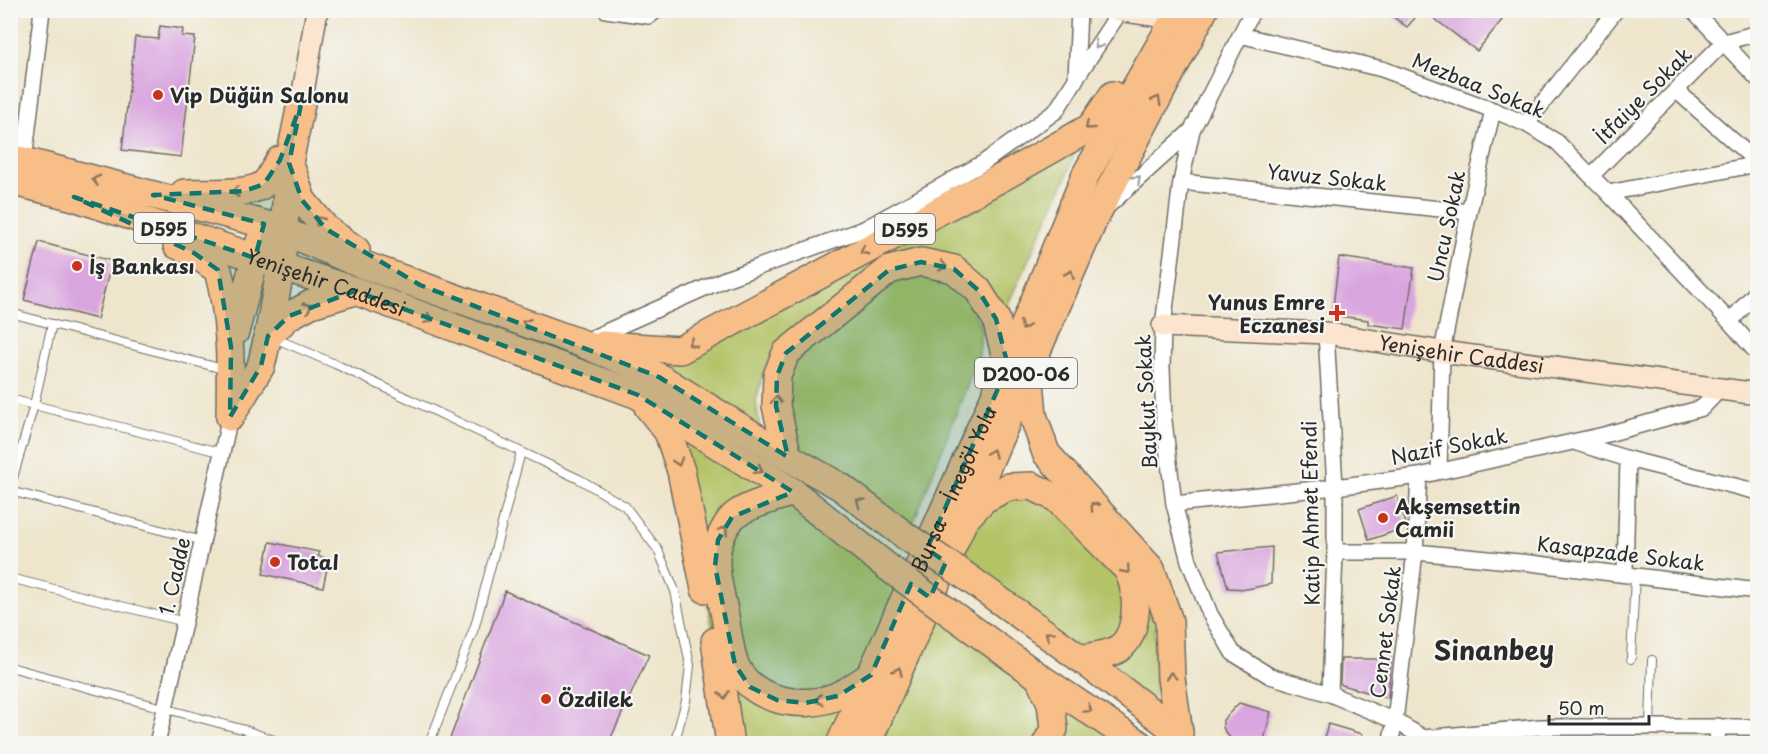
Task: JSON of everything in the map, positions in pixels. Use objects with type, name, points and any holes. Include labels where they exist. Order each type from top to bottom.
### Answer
[{"type":"highway","name":"Bursa - İnegöl Yolu","points":[[840,744],[1018,366],[1204,10]]},
{"type":"highway","name":"Bursa - İnegöl Yolu","points":[[867,744],[965,519],[1086,174],[1173,13]]},
{"type":"highway","name":"D595","points":[[581,343],[680,350],[1010,173],[1091,127],[1173,13]]},
{"type":"highway","points":[[231,417],[261,366],[268,336],[281,267],[274,228],[285,162],[301,104]]},
{"type":"highway","points":[[153,195],[244,191],[264,184],[285,162]]},
{"type":"highway","points":[[285,162],[302,200],[326,229],[360,253],[420,285]]},
{"type":"highway","name":"Yenişehir Caddesi","points":[[15,167],[153,195],[274,228],[350,260],[581,343]]},
{"type":"highway","name":"Yenişehir Caddesi","points":[[15,167],[74,197],[355,291],[638,395]]},
{"type":"highway","points":[[74,197],[194,253],[219,270],[226,297],[231,359],[231,417]]},
{"type":"highway","points":[[231,359],[255,258],[274,228]]},
{"type":"highway","points":[[788,457],[776,406],[777,376],[786,353],[889,270],[921,262],[954,269],[978,290],[996,319],[1018,366],[1046,453],[1151,569],[1169,621],[1171,678],[1187,738]]},
{"type":"highway","points":[[268,336],[289,316],[311,304],[355,291]]},
{"type":"highway","points":[[581,343],[659,377],[841,487],[907,537],[1082,659],[1187,738]]},
{"type":"highway","points":[[638,395],[668,432],[681,471],[720,666],[730,744]]},
{"type":"highway","name":"D595","points":[[638,395],[793,492],[889,568],[1039,677]]},
{"type":"highway","points":[[965,519],[984,499],[1008,487],[1032,486],[1056,498],[1127,569],[1133,579],[1136,614],[1130,634],[1119,649],[1082,659]]},
{"type":"highway","points":[[793,492],[759,503],[732,517],[718,540],[715,566],[735,665],[750,687],[777,700],[805,704],[838,696],[871,675]]},
{"type":"highway","points":[[1039,677],[1051,703],[1054,729],[1046,744]]},
{"type":"highway","points":[[1039,677],[1139,744]]},
{"type":"highway","points":[[885,702],[886,744]]},
{"type":"street","points":[[15,167],[42,10]]},
{"type":"street","points":[[301,104],[317,10]]},
{"type":"street","points":[[606,10],[649,16],[657,10]]},
{"type":"street","points":[[1076,79],[1079,10]]},
{"type":"street","name":"Baykut Sokak","points":[[1253,10],[1192,130],[1181,183],[1163,326],[1162,368],[1164,421],[1174,504],[1189,561],[1210,614],[1233,653],[1270,676],[1330,694],[1395,721],[1429,741]]},
{"type":"street","points":[[1526,124],[1616,10]]},
{"type":"street","points":[[1693,10],[1758,79]]},
{"type":"street","points":[[581,343],[725,279],[864,229],[993,156],[1056,111],[1120,11],[1173,13]]},
{"type":"street","points":[[1724,42],[1758,33]]},
{"type":"street","name":"Mezbaa Sokak","points":[[1240,35],[1382,69],[1493,110],[1526,124],[1557,142],[1608,193],[1758,354]]},
{"type":"street","name":"İtfaiye Sokak","points":[[1591,176],[1724,42]]},
{"type":"street","points":[[1677,91],[1758,164]]},
{"type":"street","name":"Uncu Sokak","points":[[1439,471],[1442,352],[1469,212],[1493,110]]},
{"type":"street","points":[[1094,219],[1192,130]]},
{"type":"street","points":[[1608,193],[1758,164]]},
{"type":"street","name":"Yavuz Sokak","points":[[1181,183],[1469,212]]},
{"type":"street","points":[[1730,322],[1758,290]]},
{"type":"street","name":"Yenişehir Caddesi","points":[[1163,326],[1326,333],[1442,352],[1758,394]]},
{"type":"street","name":"Katip Ahmet Efendi","points":[[1326,333],[1335,487],[1330,694]]},
{"type":"street","name":"Nazif Sokak","points":[[1174,504],[1419,476],[1604,435],[1702,408],[1720,389]]},
{"type":"street","name":"1. Cadde","points":[[157,744],[231,417]]},
{"type":"street","points":[[1574,442],[1628,459],[1758,492]]},
{"type":"street","points":[[1628,459],[1630,575]]},
{"type":"street","name":"Cennet Sokak","points":[[1390,744],[1395,721],[1415,552],[1419,476]]},
{"type":"street","name":"Kasapzade Sokak","points":[[1335,552],[1415,552],[1530,562],[1758,591]]},
{"type":"street","points":[[1717,744],[1718,726]]},
{"type":"street","points":[[1429,741],[1540,727],[1758,727]]},
{"type":"lane","points":[[10,313],[52,324],[231,359]]},
{"type":"lane","points":[[52,324],[34,405],[10,490],[203,541]]},
{"type":"lane","points":[[268,336],[335,364],[579,479],[625,506],[658,550],[675,591],[690,665],[686,701],[674,744]]},
{"type":"lane","points":[[10,399],[223,453]]},
{"type":"lane","points":[[429,744],[475,626],[521,452]]},
{"type":"lane","points":[[1630,575],[1631,659]]},
{"type":"lane","points":[[10,578],[185,622]]},
{"type":"lane","points":[[1650,727],[1652,660]]},
{"type":"lane","points":[[10,667],[245,730],[285,744]]},
{"type":"highlighted area","points":[[301,104],[289,163],[302,200],[326,229],[420,285],[659,377],[788,457],[776,406],[777,376],[786,353],[889,270],[921,262],[954,269],[978,290],[996,319],[1008,366],[927,549],[946,562],[930,598],[911,584],[871,675],[838,696],[805,703],[777,700],[750,687],[735,665],[715,566],[718,540],[732,517],[793,492],[638,395],[355,291],[289,316],[268,336],[261,366],[230,417],[231,347],[218,270],[194,253],[74,197],[255,258],[264,224],[153,195],[245,191],[264,184],[280,160]]},
{"type":"green space","points":[[1078,142],[1067,176],[1000,321],[926,250],[780,342],[763,373],[756,401],[760,431],[658,366],[741,326]]},
{"type":"green space","points":[[917,276],[945,280],[967,297],[981,329],[979,355],[909,534],[796,452],[784,408],[792,357],[893,282]]},
{"type":"green space","points":[[668,432],[793,492],[909,583],[832,743],[735,743],[689,507]]},
{"type":"green space","points":[[1032,486],[1127,569],[1130,634],[1081,659],[945,562],[965,519]]},
{"type":"green space","points":[[928,597],[1139,744],[867,744]]},
{"type":"green space","points":[[1148,597],[1155,621],[1155,704],[1098,667]]},
{"type":"building","points":[[1384,10],[1422,10],[1407,27]]},
{"type":"building","points":[[1423,10],[1510,10],[1477,51]]},
{"type":"building","name":"Vip Düğün Salonu","points":[[160,26],[183,29],[182,36],[195,37],[181,157],[122,150],[135,37],[158,39]]},
{"type":"building","points":[[39,242],[112,261],[97,319],[24,300]]},
{"type":"building","points":[[1339,257],[1414,268],[1405,329],[1368,324],[1368,320],[1332,315]]},
{"type":"building","name":"Akşemsettin Camii","points":[[1397,496],[1407,527],[1369,540],[1359,509]]},
{"type":"building","points":[[270,542],[319,552],[318,556],[329,559],[323,587],[263,574]]},
{"type":"building","points":[[1272,547],[1271,584],[1247,589],[1228,588],[1218,552]]},
{"type":"building","name":"Özdilek","points":[[505,591],[649,655],[608,744],[448,744]]},
{"type":"building","points":[[1341,659],[1391,659],[1388,698],[1342,685],[1340,683]]},
{"type":"building","points":[[1239,703],[1271,712],[1263,744],[1236,744],[1225,732],[1223,720]]},
{"type":"building","points":[[1328,724],[1362,734],[1361,744],[1323,744]]},
{"type":"place","name":"Vip Düğün Salonu","points":[[158,95]]},
{"type":"place","name":"İş Bankası","points":[[77,266]]},
{"type":"place","name":"Yunus Emre Eczanesi","points":[[1337,313]]},
{"type":"place","name":"Akşemsettin Camii","points":[[1383,518]]},
{"type":"place","name":"Total","points":[[275,562]]},
{"type":"place","name":"Özdilek","points":[[546,699]]},
{"type":"district","name":"Sinanbey","points":[[1494,649]]}]
